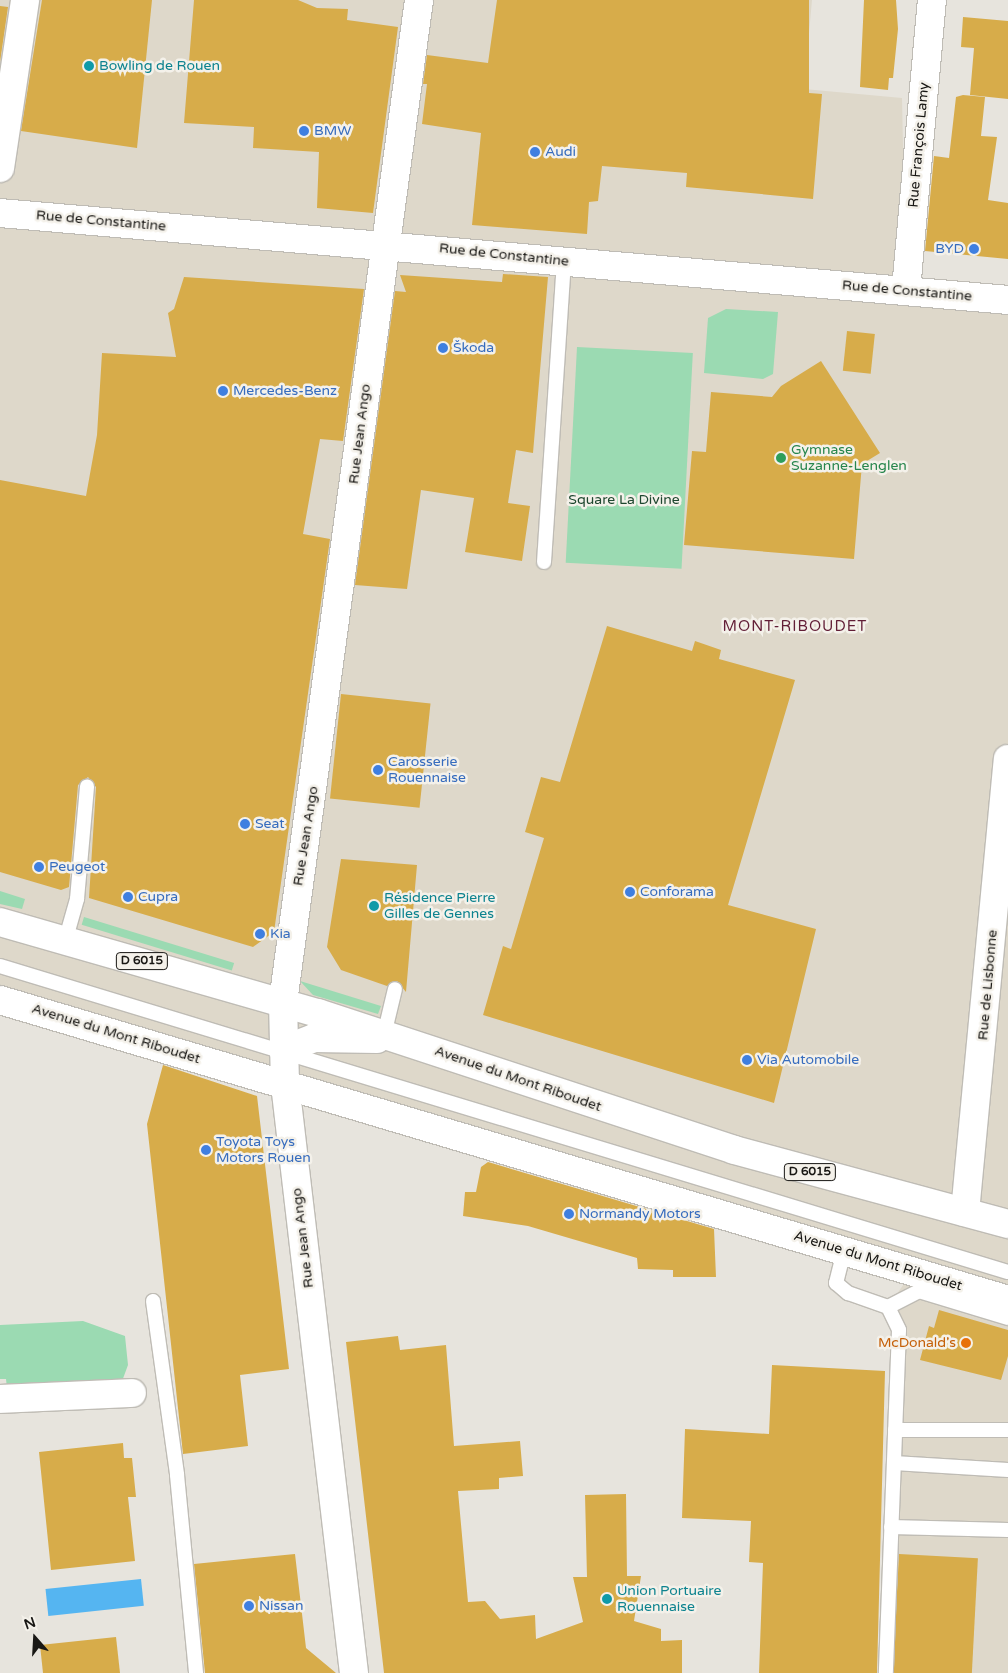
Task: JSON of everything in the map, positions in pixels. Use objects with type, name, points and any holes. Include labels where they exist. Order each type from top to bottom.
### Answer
[{"type":"street","points":[[1,164],[25,0]]},
{"type":"street","name":"Rue Jean Ango","points":[[354,1673],[285,1084],[283,1002],[419,0]]},
{"type":"street","name":"Rue François Lamy","points":[[906,290],[932,0]]},
{"type":"street","name":"Rue de Constantine","points":[[0,213],[564,260],[1008,300]]},
{"type":"street","name":"Rue de Lisbonne","points":[[965,1212],[1008,759]]},
{"type":"street","name":"Avenue du Mont Riboudet","points":[[0,922],[66,938],[283,1002],[734,1150],[1008,1224]]},
{"type":"street","name":"Avenue du Mont Riboudet","points":[[0,1000],[1008,1300]]},
{"type":"street","name":"D 6015","points":[[283,1050],[314,1038],[388,1037]]},
{"type":"street","points":[[0,1399],[132,1393]]},
{"type":"lane","points":[[544,562],[564,260]]},
{"type":"lane","points":[[66,938],[77,899],[87,786]]},
{"type":"lane","points":[[0,966],[283,1050],[1008,1272]]},
{"type":"lane","points":[[388,1037],[395,988]]},
{"type":"lane","points":[[844,1251],[836,1283],[848,1293],[888,1307],[899,1330],[886,1673]]},
{"type":"lane","points":[[888,1307],[919,1291],[1008,1318]]},
{"type":"lane","points":[[153,1301],[177,1475],[196,1673]]},
{"type":"lane","points":[[895,1430],[1008,1430]]},
{"type":"lane","points":[[894,1463],[1008,1470]]},
{"type":"lane","points":[[891,1527],[1004,1527]]},
{"type":"shaded area","points":[[0,0],[812,0],[804,89],[902,98],[906,290],[1008,295],[1008,1673],[886,1673],[899,1330],[888,1307],[912,1272],[0,999]]},
{"type":"green space","points":[[726,309],[778,312],[773,374],[763,379],[704,373],[708,318]]},
{"type":"green space","name":"Square La Divine","points":[[577,347],[693,353],[682,569],[566,563]]},
{"type":"green space","points":[[0,891],[25,899],[22,909],[0,904]]},
{"type":"green space","points":[[84,917],[234,963],[232,971],[82,925]]},
{"type":"green space","points":[[300,981],[381,1006],[378,1014],[313,995]]},
{"type":"green space","points":[[83,1321],[125,1336],[128,1365],[121,1384],[7,1388],[6,1379],[0,1379],[0,1325]]},
{"type":"water","points":[[141,1579],[144,1606],[48,1616],[46,1589]]},
{"type":"building","name":"Bowling de Rouen","points":[[42,0],[152,0],[137,148],[21,131]]},
{"type":"building","points":[[194,0],[298,0],[317,8],[348,9],[347,20],[398,27],[373,213],[317,208],[319,152],[253,148],[254,127],[184,123]]},
{"type":"building","points":[[497,0],[809,0],[809,93],[822,94],[813,199],[686,187],[687,173],[602,166],[598,201],[589,202],[587,234],[472,225],[481,133],[422,124],[427,84],[423,84],[427,55],[488,63]]},
{"type":"building","points":[[864,0],[896,0],[898,29],[893,78],[889,78],[888,90],[860,87]]},
{"type":"building","points":[[0,6],[8,7],[0,62]]},
{"type":"building","points":[[963,17],[1008,21],[1008,99],[970,95],[974,48],[961,47]]},
{"type":"building","points":[[963,95],[985,97],[981,136],[997,137],[988,200],[1008,203],[1008,259],[925,251],[934,156],[949,158],[956,97]]},
{"type":"building","points":[[503,274],[548,277],[533,453],[516,450],[508,503],[530,506],[522,561],[465,552],[474,498],[421,490],[407,589],[355,585],[395,291],[406,292],[400,275],[502,282]]},
{"type":"building","points":[[184,277],[364,289],[343,441],[320,439],[303,534],[330,539],[274,932],[253,947],[89,898],[96,787],[88,777],[78,785],[69,887],[61,890],[0,872],[0,480],[86,496],[97,435],[102,353],[176,357],[168,313],[174,309]]},
{"type":"building","points":[[847,331],[875,334],[871,374],[843,371]]},
{"type":"building","name":"Gymnase Suzanne-Lenglen","points":[[821,361],[880,453],[862,464],[854,559],[684,545],[692,451],[706,452],[711,392],[772,397],[781,386]]},
{"type":"building","name":"Conforama","points":[[607,626],[692,651],[695,641],[721,650],[719,659],[795,680],[728,905],[816,929],[774,1103],[483,1015],[503,946],[511,949],[544,838],[525,832],[541,777],[560,782]]},
{"type":"building","name":"Carosserie Rouennaise","points":[[341,694],[431,703],[420,808],[330,798]]},
{"type":"building","name":"Résidence Pierre Gilles de Gennes","points":[[341,859],[417,865],[406,992],[397,981],[387,986],[341,970],[327,947]]},
{"type":"building","points":[[163,1065],[257,1096],[289,1369],[240,1375],[248,1446],[183,1454],[147,1124]]},
{"type":"building","name":"Normandy Motors","points":[[488,1162],[714,1229],[716,1277],[673,1277],[673,1270],[638,1269],[637,1258],[528,1226],[463,1216],[465,1192],[476,1192],[481,1167]]},
{"type":"building","name":"McDonald's","points":[[939,1310],[1008,1330],[1008,1356],[1001,1380],[920,1360],[929,1326],[934,1328]]},
{"type":"building","points":[[398,1336],[400,1350],[446,1345],[454,1446],[520,1441],[523,1476],[499,1478],[499,1489],[458,1491],[468,1602],[485,1601],[500,1619],[535,1615],[536,1639],[583,1622],[573,1577],[587,1577],[585,1495],[626,1494],[627,1576],[641,1576],[634,1621],[661,1629],[661,1641],[682,1640],[682,1673],[384,1673],[346,1342]]},
{"type":"building","points":[[772,1365],[885,1371],[877,1673],[759,1673],[763,1563],[749,1562],[751,1521],[682,1518],[685,1429],[769,1434]]},
{"type":"building","points":[[123,1443],[124,1458],[132,1458],[136,1497],[128,1497],[135,1561],[51,1570],[39,1452]]},
{"type":"building","name":"Nissan","points":[[295,1554],[306,1648],[336,1673],[205,1673],[194,1564]]},
{"type":"building","points":[[899,1554],[978,1558],[972,1673],[893,1673]]},
{"type":"building","points":[[116,1637],[120,1673],[43,1673],[40,1645]]},
{"type":"place","name":"Bowling de Rouen","points":[[89,66]]},
{"type":"place","name":"BMW","points":[[304,131]]},
{"type":"place","name":"Audi","points":[[535,152]]},
{"type":"place","name":"BYD","points":[[974,249]]},
{"type":"place","name":"Škoda","points":[[443,348]]},
{"type":"place","name":"Mercedes-Benz","points":[[223,391]]},
{"type":"place","name":"Gymnase Suzanne-Lenglen","points":[[781,458]]},
{"type":"place","name":"Carosserie Rouennaise","points":[[378,770]]},
{"type":"place","name":"Seat","points":[[245,824]]},
{"type":"place","name":"Peugeot","points":[[39,867]]},
{"type":"place","name":"Conforama","points":[[630,892]]},
{"type":"place","name":"Cupra","points":[[128,897]]},
{"type":"place","name":"Résidence Pierre Gilles de Gennes","points":[[374,906]]},
{"type":"place","name":"Kia","points":[[260,934]]},
{"type":"place","name":"Via Automobile","points":[[747,1060]]},
{"type":"place","name":"Toyota Toys Motors Rouen","points":[[206,1150]]},
{"type":"place","name":"Normandy Motors","points":[[569,1214]]},
{"type":"place","name":"McDonald's","points":[[966,1343]]},
{"type":"place","name":"Union Portuaire Rouennaise","points":[[607,1599]]},
{"type":"place","name":"Nissan","points":[[249,1606]]},
{"type":"district","name":"MONT-RIBOUDET","points":[[795,627]]}]
